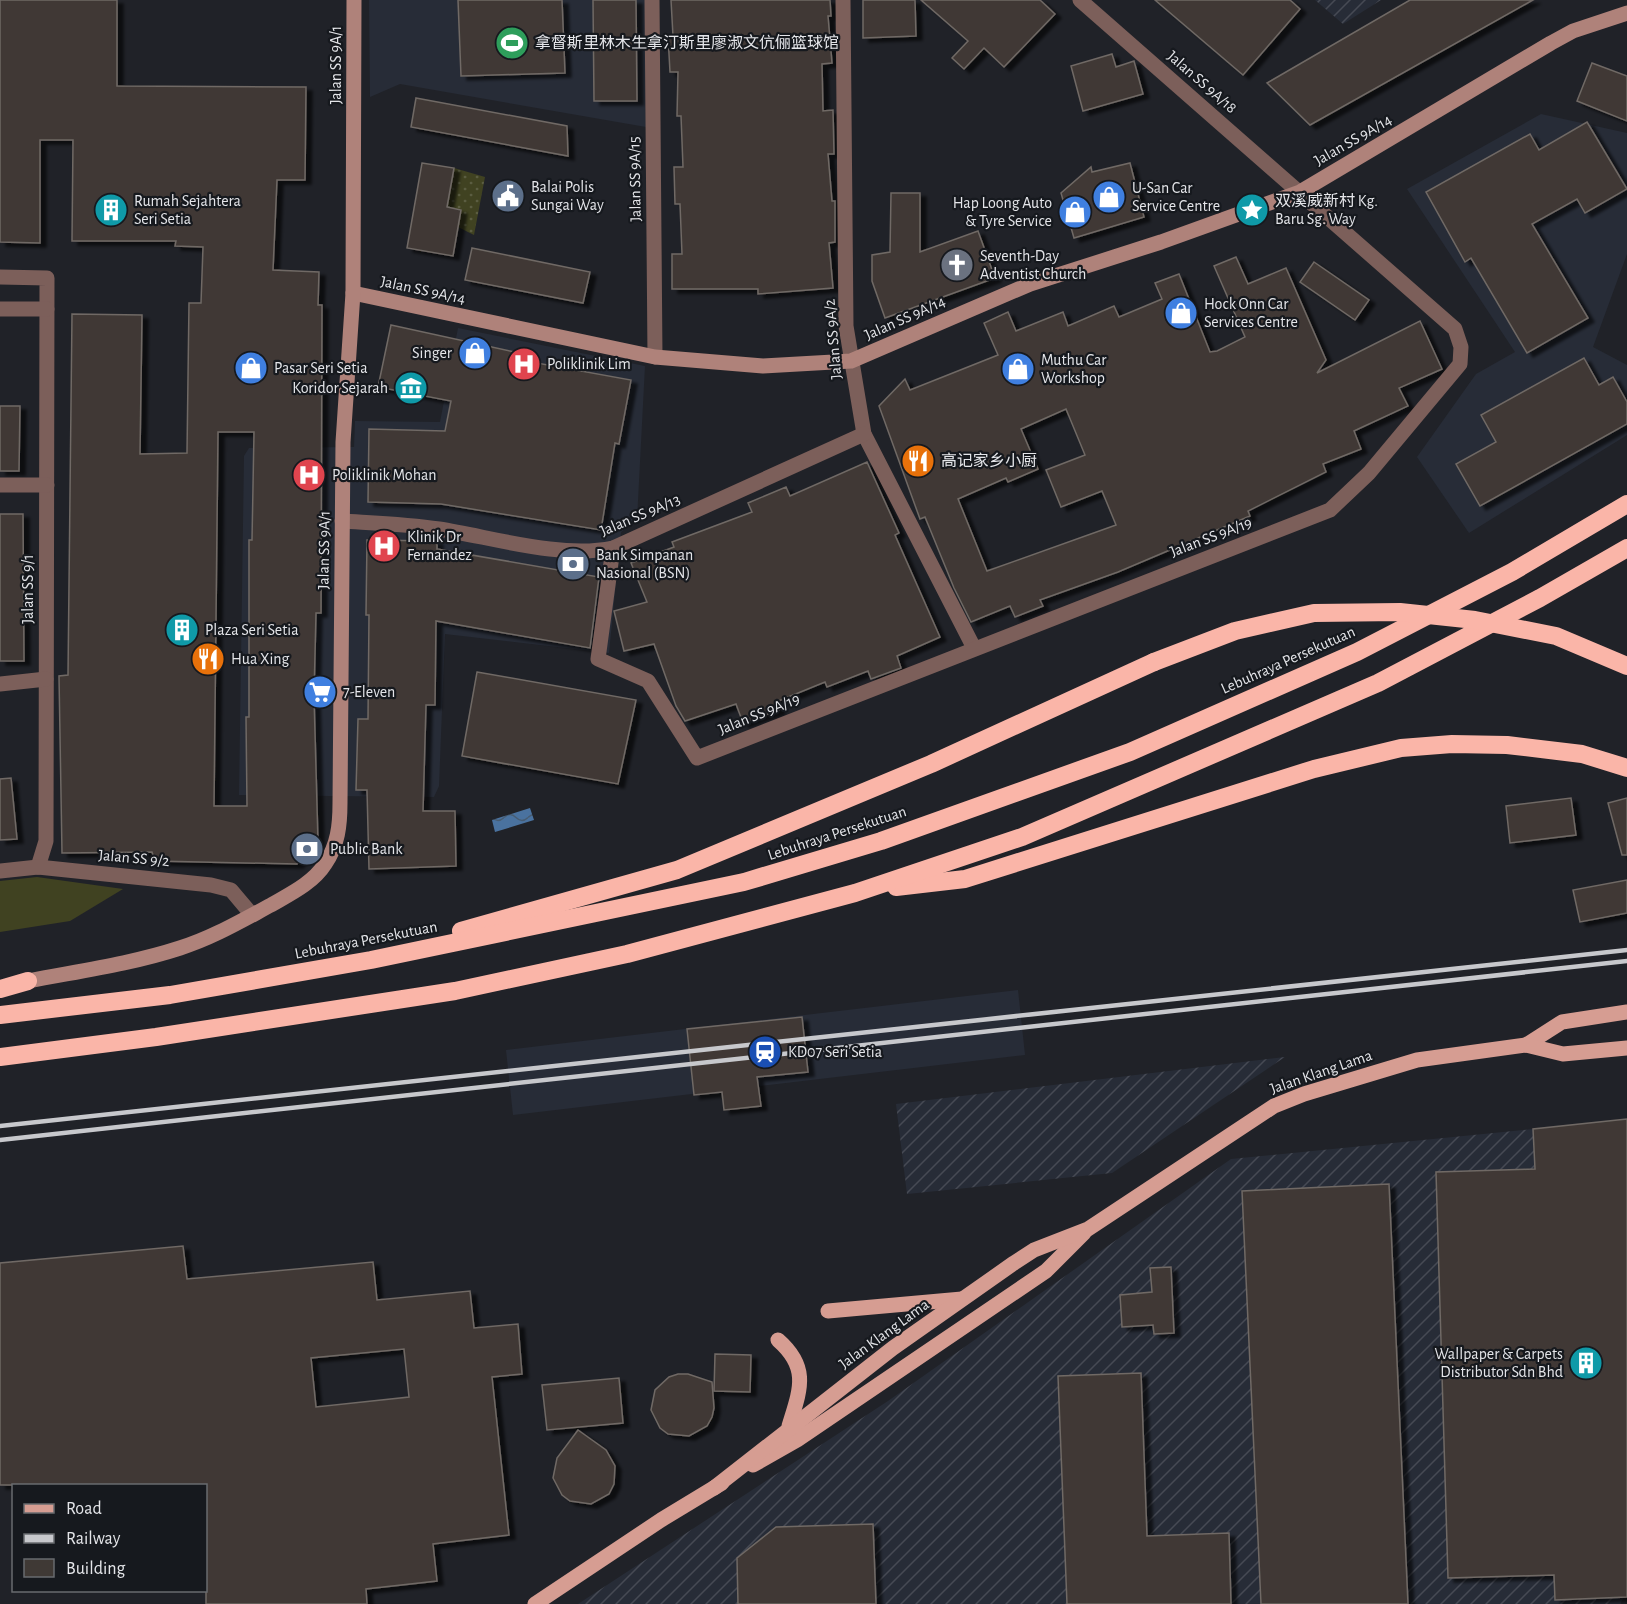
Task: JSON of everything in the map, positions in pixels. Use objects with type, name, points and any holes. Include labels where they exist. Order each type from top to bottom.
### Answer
[{"type":"highway","name":"Lebuhraya Persekutuan","points":[[0,1015],[171,995],[371,960],[744,882],[881,841],[1130,752],[1357,652],[1512,573],[1627,504]]},
{"type":"highway","points":[[0,1057],[168,1035],[455,991],[627,954],[855,892],[1022,837],[1378,683],[1540,598],[1627,548]]},
{"type":"highway","points":[[371,960],[491,922],[677,870],[931,764],[1154,662],[1235,631],[1314,614],[1400,612],[1475,621],[1556,636],[1627,666]]},
{"type":"highway","points":[[855,892],[965,879],[1314,769],[1401,748],[1452,744],[1507,745],[1582,754],[1627,768]]},
{"type":"highway","points":[[0,988],[28,981]]},
{"type":"main road","name":"Jalan Klang Lama","points":[[1526,1045],[1562,1022],[1627,1012]]},
{"type":"main road","name":"Jalan Klang Lama","points":[[714,1488],[789,1426],[893,1348],[1034,1250],[1088,1228],[1274,1106],[1417,1060],[1526,1045],[1563,1054],[1627,1048]]},
{"type":"main road","name":"Jalan Klang Lama","points":[[535,1604],[714,1488],[797,1440],[1047,1271],[1088,1228]]},
{"type":"main road","points":[[828,1311],[965,1299]]},
{"type":"main road","points":[[778,1340],[790,1350],[799,1367],[801,1387],[789,1426]]},
{"type":"street","name":"Jalan SS 9A/1","points":[[252,915],[313,879],[329,858],[340,827],[343,442],[353,293],[354,0]]},
{"type":"street","name":"Jalan SS 9A/15","points":[[652,0],[655,357]]},
{"type":"street","name":"Jalan SS 9A/2","points":[[843,0],[846,326],[850,361],[864,434],[974,648]]},
{"type":"street","name":"Jalan SS 9A/18","points":[[1080,0],[1300,192]]},
{"type":"street","name":"Jalan SS 9A/14","points":[[353,293],[655,357],[763,366],[850,361],[1030,284],[1161,242],[1300,192],[1558,39],[1573,31],[1627,14]]},
{"type":"street","name":"Jalan SS 9A/19","points":[[612,549],[598,659],[648,681],[698,758],[1330,510],[1368,473],[1460,364],[1461,346],[1455,329],[1300,192]]},
{"type":"street","name":"Jalan SS 9/1","points":[[0,277],[47,278],[46,841],[38,867]]},
{"type":"street","points":[[0,309],[47,309]]},
{"type":"street","name":"Jalan SS 9A/13","points":[[342,521],[438,529],[484,538],[593,552],[612,549],[864,434]]},
{"type":"street","points":[[0,485],[47,485]]},
{"type":"street","points":[[0,684],[46,679]]},
{"type":"street","name":"Jalan SS 9/2","points":[[0,871],[38,867],[211,885],[231,890],[252,915]]},
{"type":"street","points":[[28,981],[142,959],[182,948],[223,931],[252,915]]},
{"type":"shaded area","points":[[369,0],[645,0],[646,127],[400,84],[370,97]]},
{"type":"shaded area","points":[[1315,0],[1381,0],[1343,24]]},
{"type":"shaded area","points":[[1541,114],[1627,133],[1627,254],[1593,347],[1627,365],[1627,435],[1469,533],[1417,457],[1476,374],[1515,352],[1407,189]]},
{"type":"shaded area","points":[[458,328],[645,366],[637,520],[621,532],[609,653],[445,634],[439,786],[434,797],[239,795],[244,456],[249,448],[354,447],[355,421],[440,422]]},
{"type":"shaded area","name":"KD07 Seri Setia","points":[[1018,990],[1025,1055],[513,1115],[506,1050]]},
{"type":"shaded area","points":[[1285,1057],[1112,1173],[907,1194],[896,1104]]},
{"type":"shaded area","points":[[1533,1129],[1555,1600],[1624,1597],[1620,1604],[578,1604],[888,1401],[1231,1159]]},
{"type":"green space","points":[[454,168],[485,177],[474,235],[458,227],[461,210],[447,207]]},
{"type":"green space","points":[[37,877],[123,889],[70,921],[0,932],[0,881]]},
{"type":"water","points":[[530,808],[534,820],[495,832],[492,820]]},
{"type":"building","points":[[0,0],[117,0],[117,86],[306,87],[305,180],[277,180],[273,270],[319,272],[318,305],[322,305],[321,613],[316,613],[314,696],[318,842],[297,864],[155,861],[152,852],[62,853],[59,676],[68,675],[72,314],[142,315],[140,454],[187,453],[189,303],[201,303],[203,247],[175,246],[176,241],[72,241],[73,140],[40,140],[40,243],[0,242]],"holes":[[[218,432],[254,432],[252,540],[249,540],[247,806],[214,806]]]},
{"type":"building","name":"拿督斯里林木生拿汀斯里廖淑文伉俪篮球馆","points":[[458,0],[562,0],[565,73],[461,76]]},
{"type":"building","points":[[593,0],[636,0],[637,101],[594,101]]},
{"type":"building","points":[[671,0],[830,0],[831,16],[828,16],[832,63],[822,64],[823,111],[833,110],[834,154],[828,154],[832,201],[835,201],[835,242],[829,243],[833,288],[758,294],[758,289],[672,289],[672,254],[682,254],[680,204],[675,204],[674,167],[683,167],[681,116],[677,116],[678,72],[670,72],[668,36],[673,36]]},
{"type":"building","points":[[863,0],[915,0],[916,36],[863,38]]},
{"type":"building","points":[[921,0],[1040,0],[1055,14],[1004,67],[984,48],[964,69],[952,58],[968,41]]},
{"type":"building","points":[[1155,0],[1290,0],[1300,9],[1243,75]]},
{"type":"building","points":[[1410,0],[1533,0],[1310,125],[1267,83]]},
{"type":"building","points":[[1112,54],[1116,67],[1134,61],[1143,94],[1083,111],[1071,66]]},
{"type":"building","points":[[1592,63],[1627,76],[1627,121],[1577,101]]},
{"type":"building","points":[[416,98],[567,126],[568,156],[411,127]]},
{"type":"building","points":[[1587,122],[1627,189],[1585,213],[1577,199],[1532,224],[1588,318],[1527,353],[1471,258],[1465,262],[1426,192],[1530,134],[1539,150]]},
{"type":"building","points":[[422,163],[454,168],[447,207],[461,210],[453,256],[407,248]]},
{"type":"building","points":[[1130,163],[1144,217],[1074,238],[1061,193],[1091,167],[1092,172]]},
{"type":"building","points":[[891,193],[920,193],[920,252],[978,231],[995,278],[885,318],[872,281],[872,255],[890,252]]},
{"type":"building","points":[[472,248],[590,272],[583,303],[465,280]]},
{"type":"building","points":[[1236,257],[1248,284],[1286,268],[1326,360],[1317,373],[1420,321],[1442,369],[1399,388],[1408,406],[1354,431],[1361,449],[1323,464],[1326,472],[1248,511],[1250,516],[1118,572],[1040,600],[1043,606],[1015,617],[1010,606],[971,622],[954,588],[925,517],[920,519],[879,406],[905,379],[910,390],[998,355],[984,323],[1008,312],[1016,331],[1063,312],[1068,326],[1114,306],[1119,317],[1162,299],[1155,283],[1179,274],[1210,352],[1217,351],[1245,337],[1214,266]],"holes":[[[1066,409],[1085,455],[1046,470],[1061,507],[1102,491],[1116,525],[987,571],[958,499],[1006,478],[1008,482],[1038,469],[1021,429]]]},
{"type":"building","points":[[1314,262],[1369,300],[1355,320],[1300,282]]},
{"type":"building","points":[[391,325],[533,356],[531,362],[631,380],[619,444],[615,443],[601,530],[441,504],[368,502],[369,429],[445,431],[451,401],[378,387]]},
{"type":"building","points":[[1584,358],[1599,385],[1613,377],[1627,402],[1627,424],[1480,506],[1456,464],[1496,442],[1481,415]]},
{"type":"building","points":[[0,406],[20,406],[19,471],[0,471]]},
{"type":"building","points":[[867,462],[899,533],[895,535],[940,637],[897,656],[901,668],[871,679],[868,671],[827,687],[825,682],[776,702],[779,710],[743,723],[736,704],[685,721],[676,706],[654,644],[624,651],[614,611],[647,602],[631,563],[674,547],[672,542],[752,512],[748,503],[786,487],[790,496]]},
{"type":"building","points":[[0,514],[23,514],[24,661],[0,661]]},
{"type":"building","points":[[367,540],[437,541],[437,549],[599,577],[590,648],[436,621],[435,705],[426,705],[423,811],[455,811],[456,866],[369,869],[367,790],[356,790],[358,719],[368,719]]},
{"type":"building","points":[[477,672],[636,700],[618,784],[462,756]]},
{"type":"building","points":[[11,778],[17,839],[0,840],[0,779]]},
{"type":"building","points":[[1571,798],[1576,835],[1510,843],[1506,806]]},
{"type":"building","points":[[1627,798],[1627,855],[1622,855],[1608,803]]},
{"type":"building","points":[[1627,880],[1627,913],[1580,922],[1573,890]]},
{"type":"building","points":[[802,1017],[808,1072],[757,1077],[761,1106],[724,1110],[722,1092],[694,1095],[687,1029]]},
{"type":"building","points":[[1627,1119],[1627,1597],[1555,1600],[1554,1575],[1448,1578],[1436,1172],[1535,1169],[1533,1129]]},
{"type":"building","points":[[1389,1184],[1408,1604],[1261,1604],[1242,1191]]},
{"type":"building","points":[[183,1246],[187,1279],[373,1262],[377,1300],[470,1291],[474,1328],[518,1324],[522,1374],[492,1377],[509,1535],[433,1544],[437,1581],[366,1589],[367,1604],[206,1604],[207,1484],[0,1485],[0,1263]],"holes":[[[404,1349],[409,1397],[316,1407],[311,1358]]]},
{"type":"building","points":[[1171,1267],[1174,1333],[1154,1334],[1153,1325],[1122,1327],[1120,1295],[1152,1292],[1150,1268]]},
{"type":"building","points":[[715,1354],[751,1355],[750,1392],[714,1391]]},
{"type":"building","points":[[1141,1373],[1147,1536],[1229,1533],[1231,1604],[1067,1604],[1058,1376]]},
{"type":"building","points":[[688,1374],[712,1382],[714,1408],[712,1417],[707,1426],[689,1436],[668,1434],[660,1428],[651,1410],[655,1390],[669,1377]]},
{"type":"building","points":[[619,1378],[623,1423],[547,1430],[542,1385]]},
{"type":"building","points":[[578,1430],[606,1450],[615,1466],[614,1484],[609,1494],[591,1504],[570,1501],[562,1495],[553,1478],[557,1458]]},
{"type":"building","points":[[873,1524],[876,1604],[738,1604],[737,1558],[776,1527]]},
{"type":"railway","points":[[0,1126],[1627,950]]},
{"type":"railway","points":[[0,1140],[1627,961]]},
{"type":"place","name":"拿督斯里林木生拿汀斯里廖淑文伉俪篮球馆","points":[[512,43]]},
{"type":"place","name":"Balai Polis Sungai Way","points":[[508,196]]},
{"type":"place","name":"U-San Car Service Centre","points":[[1109,197]]},
{"type":"place","name":"Rumah Sejahtera Seri Setia","points":[[111,210]]},
{"type":"place","name":"双溪威新村 Kg. Baru Sg. Way","points":[[1252,210]]},
{"type":"place","name":"Hap Loong Auto & Tyre Service","points":[[1075,212]]},
{"type":"place","name":"Seventh-Day Adventist Church","points":[[957,265]]},
{"type":"place","name":"Hock Onn Car Services Centre","points":[[1181,313]]},
{"type":"place","name":"Singer","points":[[475,353]]},
{"type":"place","name":"Poliklinik Lim","points":[[524,364]]},
{"type":"place","name":"Pasar Seri Setia","points":[[251,368]]},
{"type":"place","name":"Muthu Car Workshop","points":[[1018,369]]},
{"type":"place","name":"Koridor Sejarah","points":[[411,388]]},
{"type":"place","name":"高记家乡小厨","points":[[918,461]]},
{"type":"place","name":"Poliklinik Mohan","points":[[309,475]]},
{"type":"place","name":"Klinik Dr Fernandez","points":[[384,546]]},
{"type":"place","name":"Bank Simpanan Nasional (BSN)","points":[[573,564]]},
{"type":"place","name":"Plaza Seri Setia","points":[[182,630]]},
{"type":"place","name":"Hua Xing","points":[[208,659]]},
{"type":"place","name":"7-Eleven","points":[[320,692]]},
{"type":"place","name":"Public Bank","points":[[307,849]]},
{"type":"place","name":"KD07 Seri Setia","points":[[765,1052]]},
{"type":"place","name":"Wallpaper & Carpets Distributor Sdn Bhd","points":[[1586,1363]]}]
